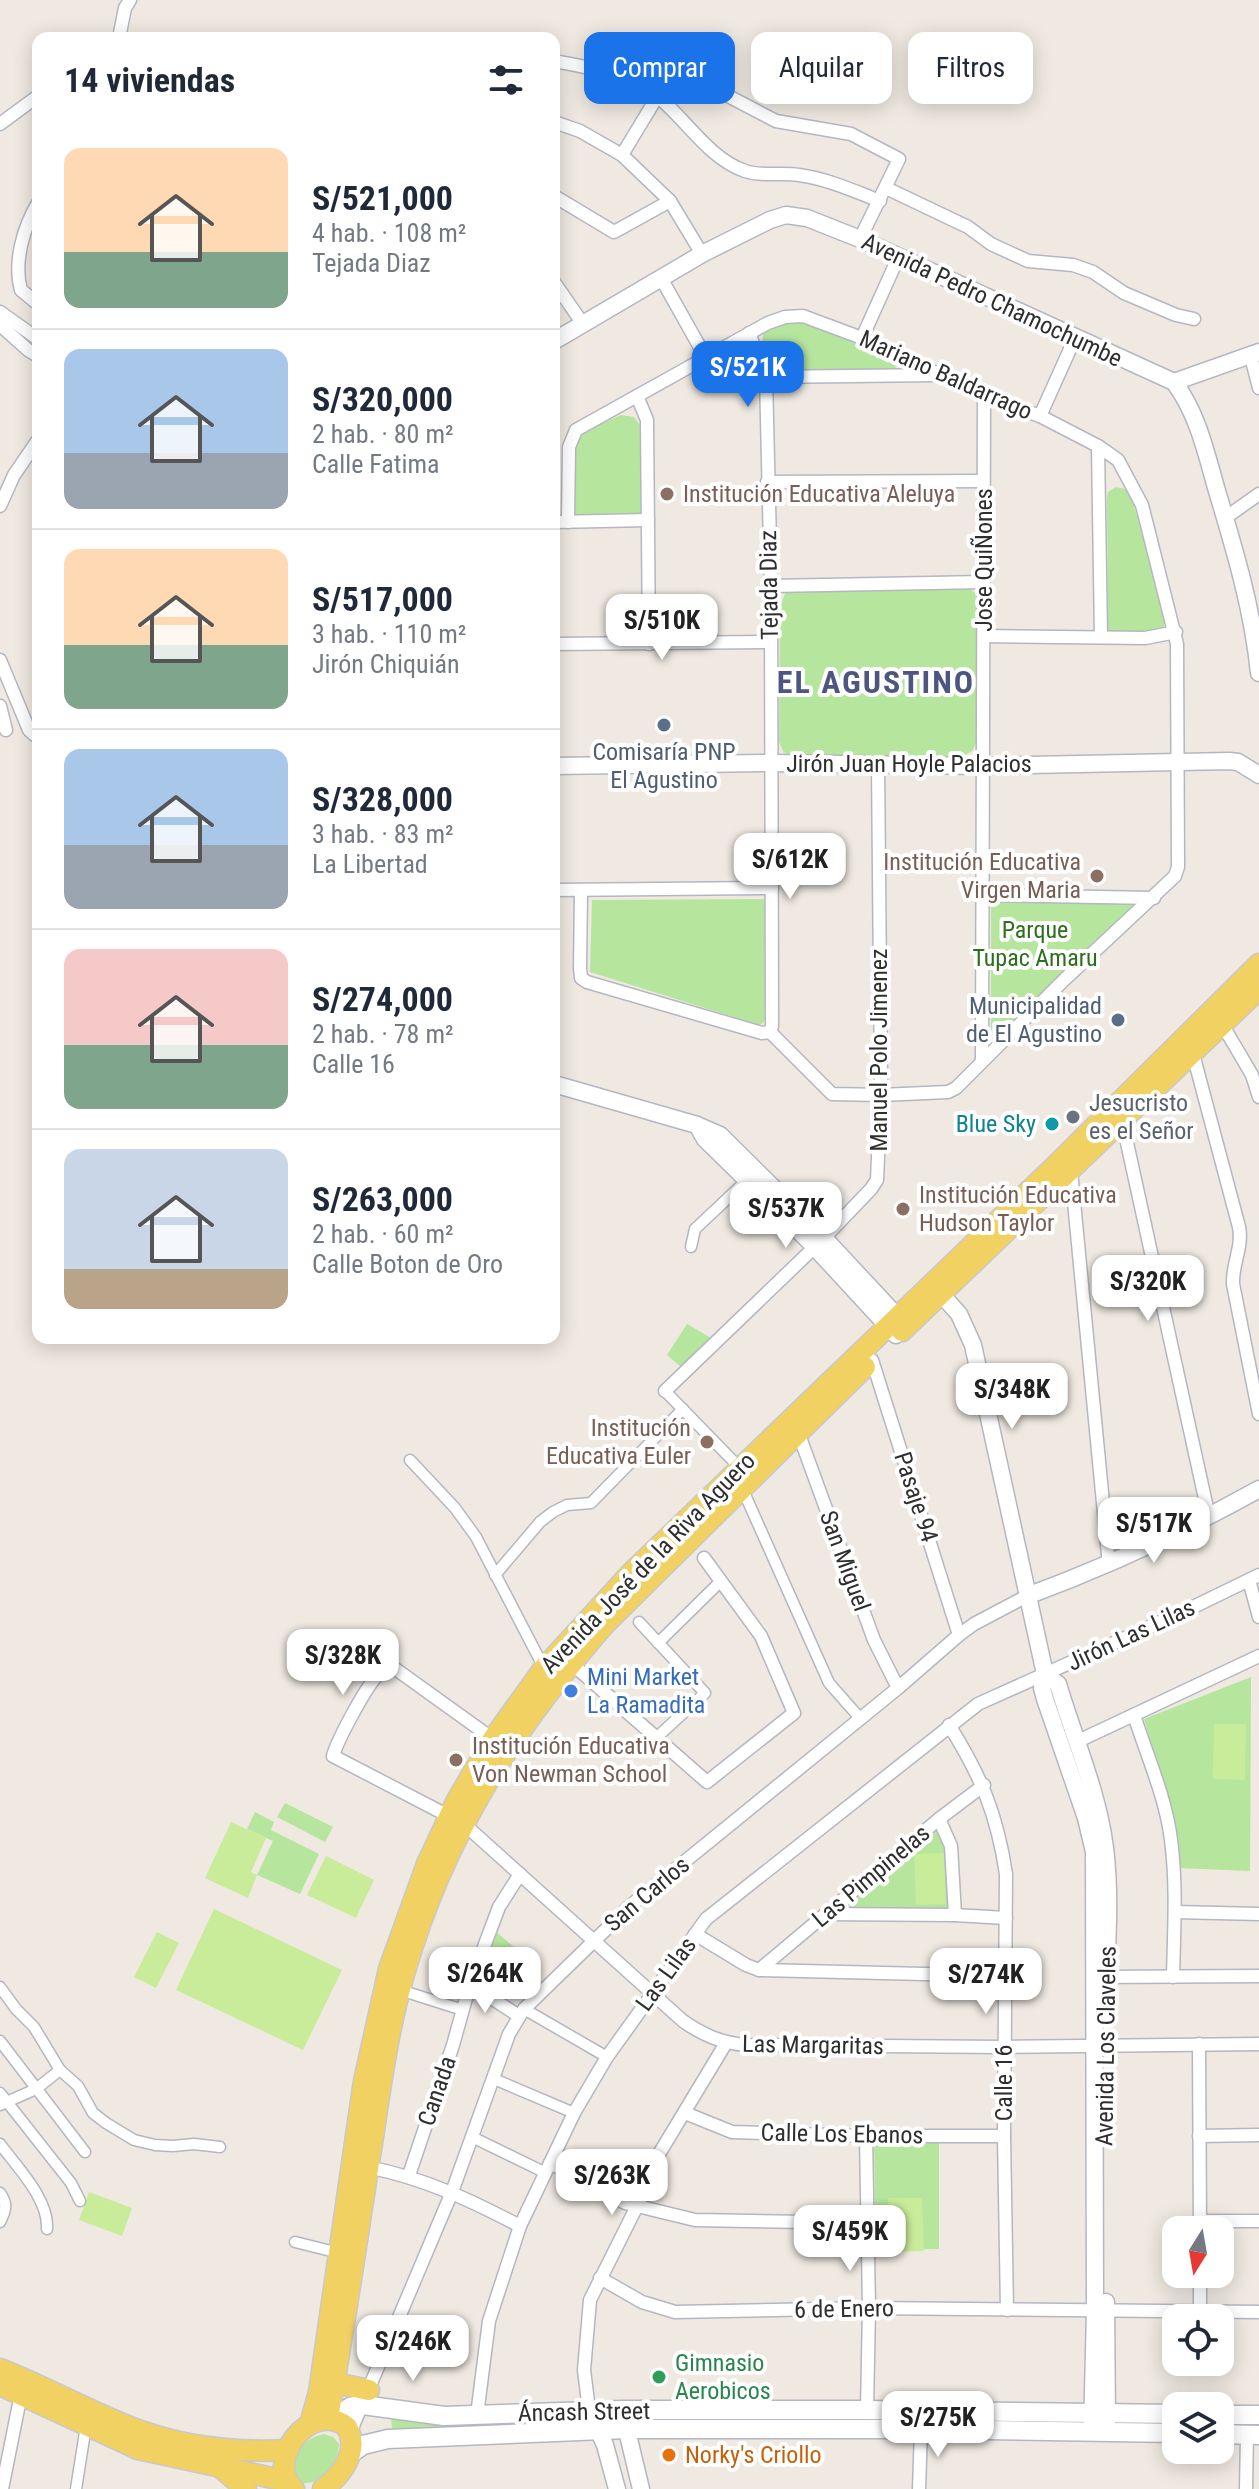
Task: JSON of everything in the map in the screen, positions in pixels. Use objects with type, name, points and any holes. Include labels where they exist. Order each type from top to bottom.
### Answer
[{"type":"main road","name":"Avenida José de la Riva Aguero","points":[[457,1820],[493,1739],[544,1668],[631,1573],[739,1467],[834,1387],[937,1289],[1259,964]]},
{"type":"main road","name":"Avenida José de la Riva Aguero","points":[[937,1289],[1071,1171],[1259,989]]},
{"type":"main road","name":"Avenida José de la Riva Aguero","points":[[323,2421],[319,2392],[364,2081],[392,1989],[413,1897],[457,1820],[549,1688],[606,1623],[798,1432],[834,1387],[872,1360],[898,1326]]},
{"type":"main road","name":"Avenida José de la Riva Aguero","points":[[323,2421],[335,2380],[385,2061],[392,1989]]},
{"type":"main road","points":[[0,2369],[168,2440],[227,2450],[288,2450]]},
{"type":"main road","points":[[335,2380],[366,2398]]},
{"type":"main road","points":[[0,2385],[120,2442],[156,2454],[218,2465],[288,2486],[284,2462],[301,2431],[366,2398]]},
{"type":"main road","name":"Áncash Street","points":[[366,2398],[444,2416],[589,2410],[624,2420],[921,2429],[1100,2422],[1162,2415]]},
{"type":"main road","name":"Áncash Street","points":[[350,2444],[363,2445],[388,2439],[599,2430],[624,2420],[867,2410],[1100,2422],[1162,2431]]},
{"type":"main road","points":[[1234,2415],[1259,2415]]},
{"type":"main road","points":[[323,2421],[347,2427],[350,2444],[341,2473],[323,2489]]},
{"type":"main road","points":[[218,2465],[246,2489]]},
{"type":"street","points":[[120,32],[125,8],[130,0]]},
{"type":"street","points":[[560,62],[584,67]]},
{"type":"street","points":[[0,124],[32,100]]},
{"type":"street","points":[[735,100],[776,121],[851,134],[899,159],[860,239]]},
{"type":"street","points":[[622,155],[653,104]]},
{"type":"street","points":[[664,104],[707,145],[745,171],[824,179],[880,201]]},
{"type":"street","points":[[560,124],[580,131],[622,155],[670,201],[702,254]]},
{"type":"street","points":[[886,188],[968,227],[991,244],[1028,261],[1073,265],[1093,272],[1124,293],[1176,315],[1194,319]]},
{"type":"street","points":[[560,199],[607,231],[619,230],[670,201]]},
{"type":"street","points":[[32,215],[24,232],[19,269],[21,290],[32,299]]},
{"type":"street","name":"Avenida Pedro Chamochumbe","points":[[560,337],[702,254],[786,215],[807,218],[860,239],[1174,382]]},
{"type":"street","points":[[862,338],[898,258]]},
{"type":"street","points":[[661,278],[706,358]]},
{"type":"street","points":[[560,291],[583,324]]},
{"type":"street","points":[[0,312],[32,335]]},
{"type":"street","name":"Mariano Baldarrago","points":[[568,522],[569,447],[573,435],[581,427],[749,333],[785,317],[803,316],[862,338],[984,396],[1040,416],[1098,446],[1118,460],[1139,497],[1176,632],[1179,761],[1178,867],[1175,876],[1065,979],[956,1088],[948,1092],[881,1095],[826,1091],[770,1032]]},
{"type":"street","points":[[0,325],[32,352]]},
{"type":"street","name":"Tejada Diaz","points":[[749,333],[766,377],[771,586],[770,1032]]},
{"type":"street","points":[[1040,416],[1075,338]]},
{"type":"street","points":[[1259,388],[1255,355],[1174,382],[1188,400],[1196,419],[1225,518],[1253,595],[1259,673]]},
{"type":"street","points":[[766,377],[941,375]]},
{"type":"street","points":[[637,396],[647,420],[649,644]]},
{"type":"street","name":"Jose QuiÑones","points":[[982,1060],[984,396]]},
{"type":"street","points":[[1098,446],[1101,637]]},
{"type":"street","points":[[0,506],[14,475],[32,449]]},
{"type":"street","points":[[767,482],[983,481]]},
{"type":"street","points":[[1225,518],[1259,494]]},
{"type":"street","points":[[560,522],[648,520]]},
{"type":"street","points":[[771,586],[984,582]]},
{"type":"street","points":[[984,636],[1145,638],[1176,632]]},
{"type":"street","points":[[560,644],[770,642]]},
{"type":"street","points":[[0,660],[32,733]]},
{"type":"street","points":[[0,706],[6,730]]},
{"type":"street","name":"Jirón Juan Hoyle Palacios","points":[[560,766],[770,763],[983,766],[1179,761],[1238,762],[1259,775]]},
{"type":"street","name":"Manuel Polo Jimenez","points":[[665,1391],[820,1242],[877,1180],[881,1095],[878,764]]},
{"type":"street","points":[[560,890],[772,888]]},
{"type":"street","points":[[581,890],[581,978],[671,1008],[762,1033],[770,1032]]},
{"type":"street","points":[[984,895],[1154,898]]},
{"type":"street","points":[[1222,1024],[1252,1075],[1259,1097]]},
{"type":"street","points":[[1193,1054],[1239,1227],[1240,1242],[1233,1266],[1233,1284],[1259,1414]]},
{"type":"street","points":[[560,1086],[697,1125],[720,1135],[750,1179],[820,1242],[898,1326]]},
{"type":"street","points":[[1122,1120],[1209,1517]]},
{"type":"street","points":[[1071,1171],[1109,1565]]},
{"type":"street","points":[[691,1247],[695,1229],[750,1179]]},
{"type":"street","name":"Avenida Los Claveles","points":[[937,1289],[959,1314],[973,1345],[1045,1674],[1042,1688],[1086,1818],[1094,1852],[1100,1977],[1100,2422]]},
{"type":"street","name":"Pasaje 94","points":[[872,1360],[959,1635]]},
{"type":"street","points":[[665,1391],[739,1467]]},
{"type":"street","points":[[495,1575],[540,1522],[567,1505],[591,1503],[683,1409]]},
{"type":"street","name":"San Miguel","points":[[798,1432],[874,1640],[898,1688]]},
{"type":"street","points":[[410,1460],[455,1508],[476,1537],[544,1668]]},
{"type":"street","points":[[742,1488],[829,1683],[859,1717]]},
{"type":"street","points":[[1027,1596],[1109,1565],[1259,1489]]},
{"type":"street","points":[[571,1663],[707,1782],[794,1713],[761,1636],[704,1558]]},
{"type":"street","points":[[1254,1577],[1259,1617]]},
{"type":"street","name":"Jirón Las Lilas","points":[[1045,1674],[1254,1577]]},
{"type":"street","points":[[658,1643],[721,1581]]},
{"type":"street","name":"San Carlos","points":[[350,2444],[366,2398],[452,2192],[509,2034],[521,2013],[630,1906],[859,1717],[974,1624],[1027,1596]]},
{"type":"street","points":[[639,1622],[705,1693],[656,1738]]},
{"type":"street","points":[[1076,1742],[1259,1656]]},
{"type":"street","name":"Las Margaritas","points":[[493,1739],[390,1668],[381,1671],[371,1683],[333,1756],[457,1820],[650,1993],[698,2031],[726,2043],[1004,2047],[1259,2044]]},
{"type":"street","name":"Avenida Los Claveles","points":[[1045,1674],[1058,1684],[1098,1813],[1105,1847],[1108,1876],[1100,1977]]},
{"type":"street","name":"Las Lilas","points":[[477,2415],[489,2321],[520,2226],[574,2113],[607,2057],[706,1919],[978,1704],[1045,1674]]},
{"type":"street","points":[[1134,1715],[1165,1810],[1171,1839],[1175,1912],[1173,1977]]},
{"type":"street","name":"Calle 16","points":[[949,1725],[984,1785],[1004,1859],[1007,2310]]},
{"type":"street","name":"Las Pimpinelas","points":[[759,1970],[984,1785]]},
{"type":"street","points":[[939,1819],[951,1846],[955,1915]]},
{"type":"street","name":"Canada","points":[[409,2175],[470,1984],[499,1907],[520,1874]]},
{"type":"street","points":[[1175,1912],[1259,1914]]},
{"type":"street","points":[[825,1914],[1006,1918]]},
{"type":"street","points":[[695,1934],[759,1970],[1004,1976]]},
{"type":"street","points":[[1100,1977],[1259,1976]]},
{"type":"street","points":[[470,1984],[607,2057]]},
{"type":"street","points":[[0,1987],[34,2027],[60,2070],[78,2086],[93,2113],[134,2140],[164,2146],[194,2144],[220,2147]]},
{"type":"street","points":[[392,1989],[463,2010]]},
{"type":"street","points":[[0,2041],[85,2152]]},
{"type":"street","points":[[617,2489],[599,2430],[589,2410],[584,2370],[590,2300],[659,2154],[726,2043]]},
{"type":"street","points":[[1199,2044],[1200,2216]]},
{"type":"street","points":[[60,2070],[36,2089],[2,2100],[71,2183],[80,2201]]},
{"type":"street","points":[[494,2079],[574,2113]]},
{"type":"street","name":"Calle Los Ebanos","points":[[685,2113],[732,2132],[1004,2136]]},
{"type":"street","points":[[1199,2136],[1259,2135]]},
{"type":"street","points":[[866,2136],[867,2410]]},
{"type":"street","points":[[472,2137],[625,2203],[695,2220],[867,2223]]},
{"type":"street","points":[[0,2144],[36,2194],[48,2218],[47,2229]]},
{"type":"street","points":[[368,2167],[409,2175],[452,2192],[520,2226]]},
{"type":"street","points":[[0,2193],[6,2201],[6,2210],[0,2222]]},
{"type":"street","points":[[1234,2223],[1259,2221]]},
{"type":"street","points":[[295,2242],[339,2253]]},
{"type":"street","name":"6 de Enero","points":[[600,2278],[642,2302],[675,2312],[869,2308],[1162,2311]]},
{"type":"street","name":"6 de Enero","points":[[1234,2312],[1259,2312]]},
{"type":"street","points":[[2,2489],[5,2454],[21,2394]]},
{"type":"street","points":[[624,2420],[641,2489]]},
{"type":"street","points":[[76,2489],[86,2426]]},
{"type":"street","points":[[919,2489],[921,2429]]},
{"type":"street","points":[[1246,2489],[1253,2435]]},
{"type":"green space","points":[[788,320],[804,321],[896,361],[895,374],[770,375],[761,350],[764,329]]},
{"type":"green space","points":[[621,415],[634,417],[641,427],[641,516],[575,518],[576,444],[585,431]]},
{"type":"green space","points":[[1116,487],[1125,489],[1131,495],[1165,615],[1164,626],[1159,632],[1108,634],[1107,498],[1108,492]]},
{"type":"green space","points":[[969,588],[975,593],[978,606],[977,740],[973,750],[964,756],[796,756],[784,753],[779,742],[780,607],[786,591]]},
{"type":"green space","points":[[765,899],[765,1019],[759,1025],[590,972],[592,900]]},
{"type":"green space","name":"Parque Tupac Amaru","points":[[991,901],[1132,901],[1133,910],[995,1041],[991,1037]]},
{"type":"green space","points":[[687,1324],[711,1338],[681,1367],[667,1355]]},
{"type":"green space","points":[[1251,1677],[1250,1871],[1178,1868],[1173,1822],[1144,1719]]},
{"type":"green space","points":[[1214,1724],[1246,1724],[1245,1780],[1213,1779]]},
{"type":"green space","points":[[285,1803],[333,1827],[325,1842],[277,1817]]},
{"type":"green space","points":[[255,1812],[274,1822],[271,1830],[319,1854],[300,1894],[257,1875],[273,1841],[247,1829]]},
{"type":"green space","points":[[231,1822],[266,1838],[251,1872],[257,1875],[248,1898],[205,1878]]},
{"type":"green space","points":[[938,1830],[946,1852],[950,1909],[842,1908]]},
{"type":"green space","points":[[944,1853],[946,1904],[916,1905],[914,1854]]},
{"type":"green space","points":[[326,1856],[374,1880],[356,1918],[307,1895]]},
{"type":"green space","points":[[214,1909],[342,1970],[303,2050],[176,1990]]},
{"type":"green space","points":[[493,1929],[531,1962],[500,1997],[478,1981]]},
{"type":"green space","points":[[157,1932],[179,1943],[156,1988],[134,1977]]},
{"type":"green space","points":[[939,2141],[939,2249],[876,2250],[874,2142]]},
{"type":"green space","points":[[89,2192],[132,2208],[122,2236],[79,2220]]},
{"type":"green space","points":[[888,2198],[922,2198],[924,2251],[889,2252]]},
{"type":"green space","points":[[391,2416],[563,2417],[571,2423],[392,2431]]},
{"type":"green space","points":[[324,2434],[333,2437],[339,2444],[336,2458],[324,2476],[304,2483],[294,2474],[297,2453],[310,2439]]},
{"type":"place","name":"Institución Educativa Aleluya","points":[[667,494]]},
{"type":"place","name":"Comisaría PNP El Agustino","points":[[664,725]]},
{"type":"place","name":"Institución Educativa Virgen Maria","points":[[1097,876]]},
{"type":"place","name":"Municipalidad de El Agustino","points":[[1118,1020]]},
{"type":"place","name":"Jesucristo es el Señor","points":[[1073,1117]]},
{"type":"place","name":"Blue Sky","points":[[1052,1124]]},
{"type":"place","name":"Institución Educativa Hudson Taylor","points":[[903,1209]]},
{"type":"place","name":"Institución Educativa Euler","points":[[707,1442]]},
{"type":"place","name":"Mini Market La Ramadita","points":[[571,1691]]},
{"type":"place","name":"Institución Educativa Von Newman School","points":[[456,1760]]},
{"type":"place","name":"Gimnasio Aerobicos","points":[[659,2377]]},
{"type":"place","name":"Norky's Criollo","points":[[669,2455]]},
{"type":"district","name":"EL AGUSTINO","points":[[876,682]]}]
